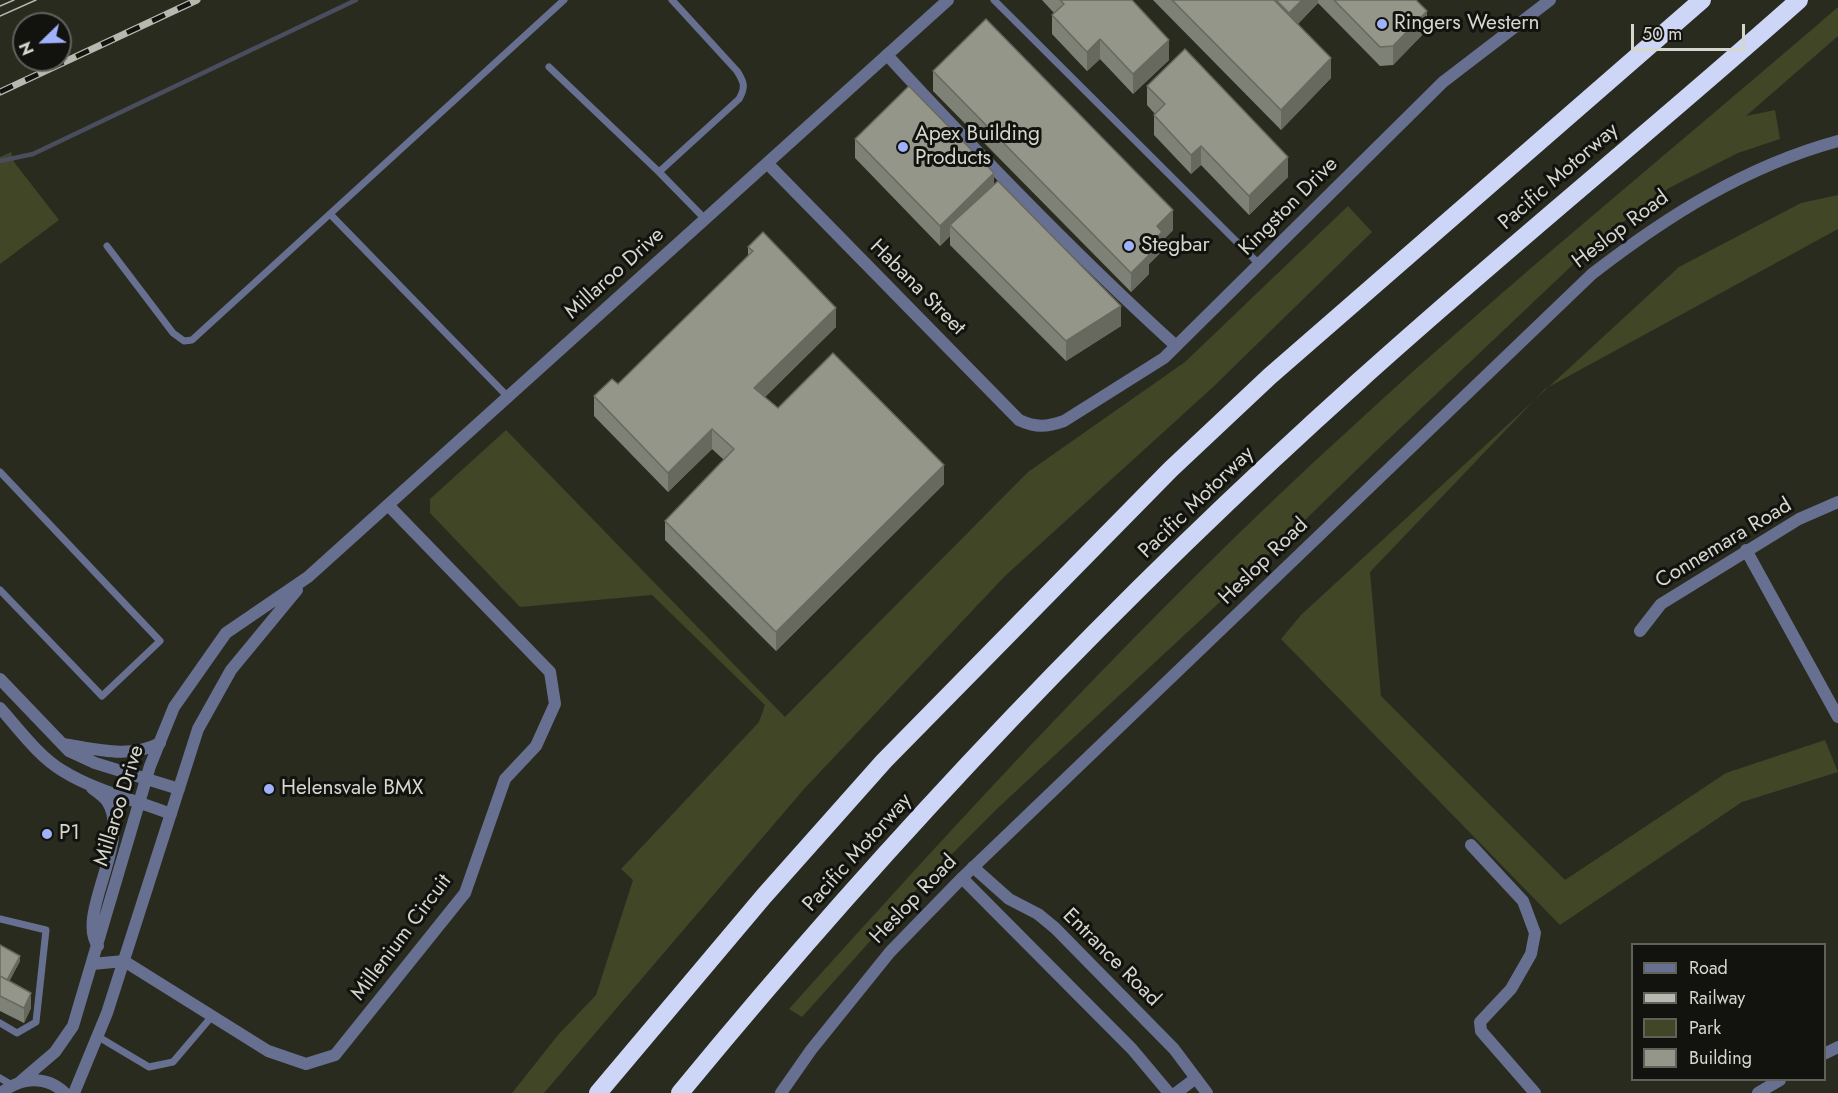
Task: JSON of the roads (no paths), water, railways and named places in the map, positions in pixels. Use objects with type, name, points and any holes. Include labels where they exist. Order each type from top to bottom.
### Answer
[{"type":"highway","name":"Pacific Motorway","points":[[598,1093],[764,896],[885,761],[1171,469],[1270,375],[1702,0]]},
{"type":"highway","name":"Pacific Motorway","points":[[680,1093],[811,939],[937,800],[1132,596],[1359,381],[1799,0]]},
{"type":"street","name":"Millaroo Drive","points":[[1,1093],[55,1052],[73,1026],[147,778],[174,706],[226,633],[308,577],[948,0]]},
{"type":"street","name":"Kingston Drive","points":[[1046,427],[1074,415],[1164,358],[1443,82],[1550,0]]},
{"type":"street","points":[[887,55],[984,159],[1097,274],[1176,346]]},
{"type":"street","name":"Heslop Road","points":[[781,1093],[890,952],[962,878],[1592,273],[1684,207],[1768,165],[1838,141]]},
{"type":"street","name":"Habana Street","points":[[767,163],[1019,420],[1046,427]]},
{"type":"street","name":"Connemara Road","points":[[1640,631],[1660,604],[1799,519],[1838,502]]},
{"type":"street","name":"Millenium Circuit","points":[[124,961],[268,1051],[306,1064],[335,1055],[465,892],[505,779],[536,746],[555,704],[550,672],[388,505]]},
{"type":"street","points":[[1746,550],[1838,717]]},
{"type":"street","name":"Millaroo Drive","points":[[74,1093],[124,961],[198,729],[231,670],[308,577]]},
{"type":"street","points":[[0,679],[62,744],[78,756],[179,789]]},
{"type":"street","points":[[0,708],[52,763],[87,784],[107,801],[112,829],[110,857],[92,924],[92,939],[98,946]]},
{"type":"street","points":[[62,744],[122,752],[136,751],[160,742]]},
{"type":"street","points":[[87,784],[171,814]]},
{"type":"street","points":[[1471,845],[1523,901],[1535,933],[1531,954],[1510,989],[1479,1022],[1481,1030],[1534,1093]]},
{"type":"street","name":"Entrance Road","points":[[974,867],[1002,894],[1038,914],[1055,928],[1156,1030],[1207,1093]]},
{"type":"street","points":[[962,878],[1132,1049],[1169,1093]]},
{"type":"street","points":[[92,964],[124,961]]},
{"type":"street","points":[[1176,1093],[1196,1078]]},
{"type":"street","points":[[16,1083],[40,1080],[58,1086],[65,1093]]},
{"type":"street","points":[[1758,1093],[1778,1081]]},
{"type":"lane","points":[[107,246],[173,333],[184,341],[192,340],[564,0]]},
{"type":"lane","points":[[659,172],[740,99],[744,90],[744,83],[737,71],[672,0]]},
{"type":"lane","points":[[994,0],[1259,264]]},
{"type":"lane","points":[[549,67],[705,219]]},
{"type":"lane","points":[[330,214],[508,397]]},
{"type":"lane","points":[[0,472],[160,641],[102,696],[0,590]]},
{"type":"lane","points":[[0,919],[46,930],[36,1022],[16,1033],[0,1023]]},
{"type":"lane","points":[[97,1036],[149,1067],[173,1062],[213,1015]]},
{"type":"lane","points":[[0,1078],[16,1083]]},
{"type":"waterway","points":[[0,161],[33,154],[356,0]]},
{"type":"tram line","points":[[0,6],[14,0]]},
{"type":"tram line","points":[[0,16],[36,0]]},
{"type":"railway","points":[[0,92],[197,0]]},
{"type":"place","name":"Ringers Western","points":[[1382,24]]},
{"type":"place","name":"Apex Building Products","points":[[903,147]]},
{"type":"place","name":"Stegbar","points":[[1129,246]]},
{"type":"place","name":"Helensvale BMX","points":[[269,789]]},
{"type":"place","name":"P1","points":[[47,834]]}]
